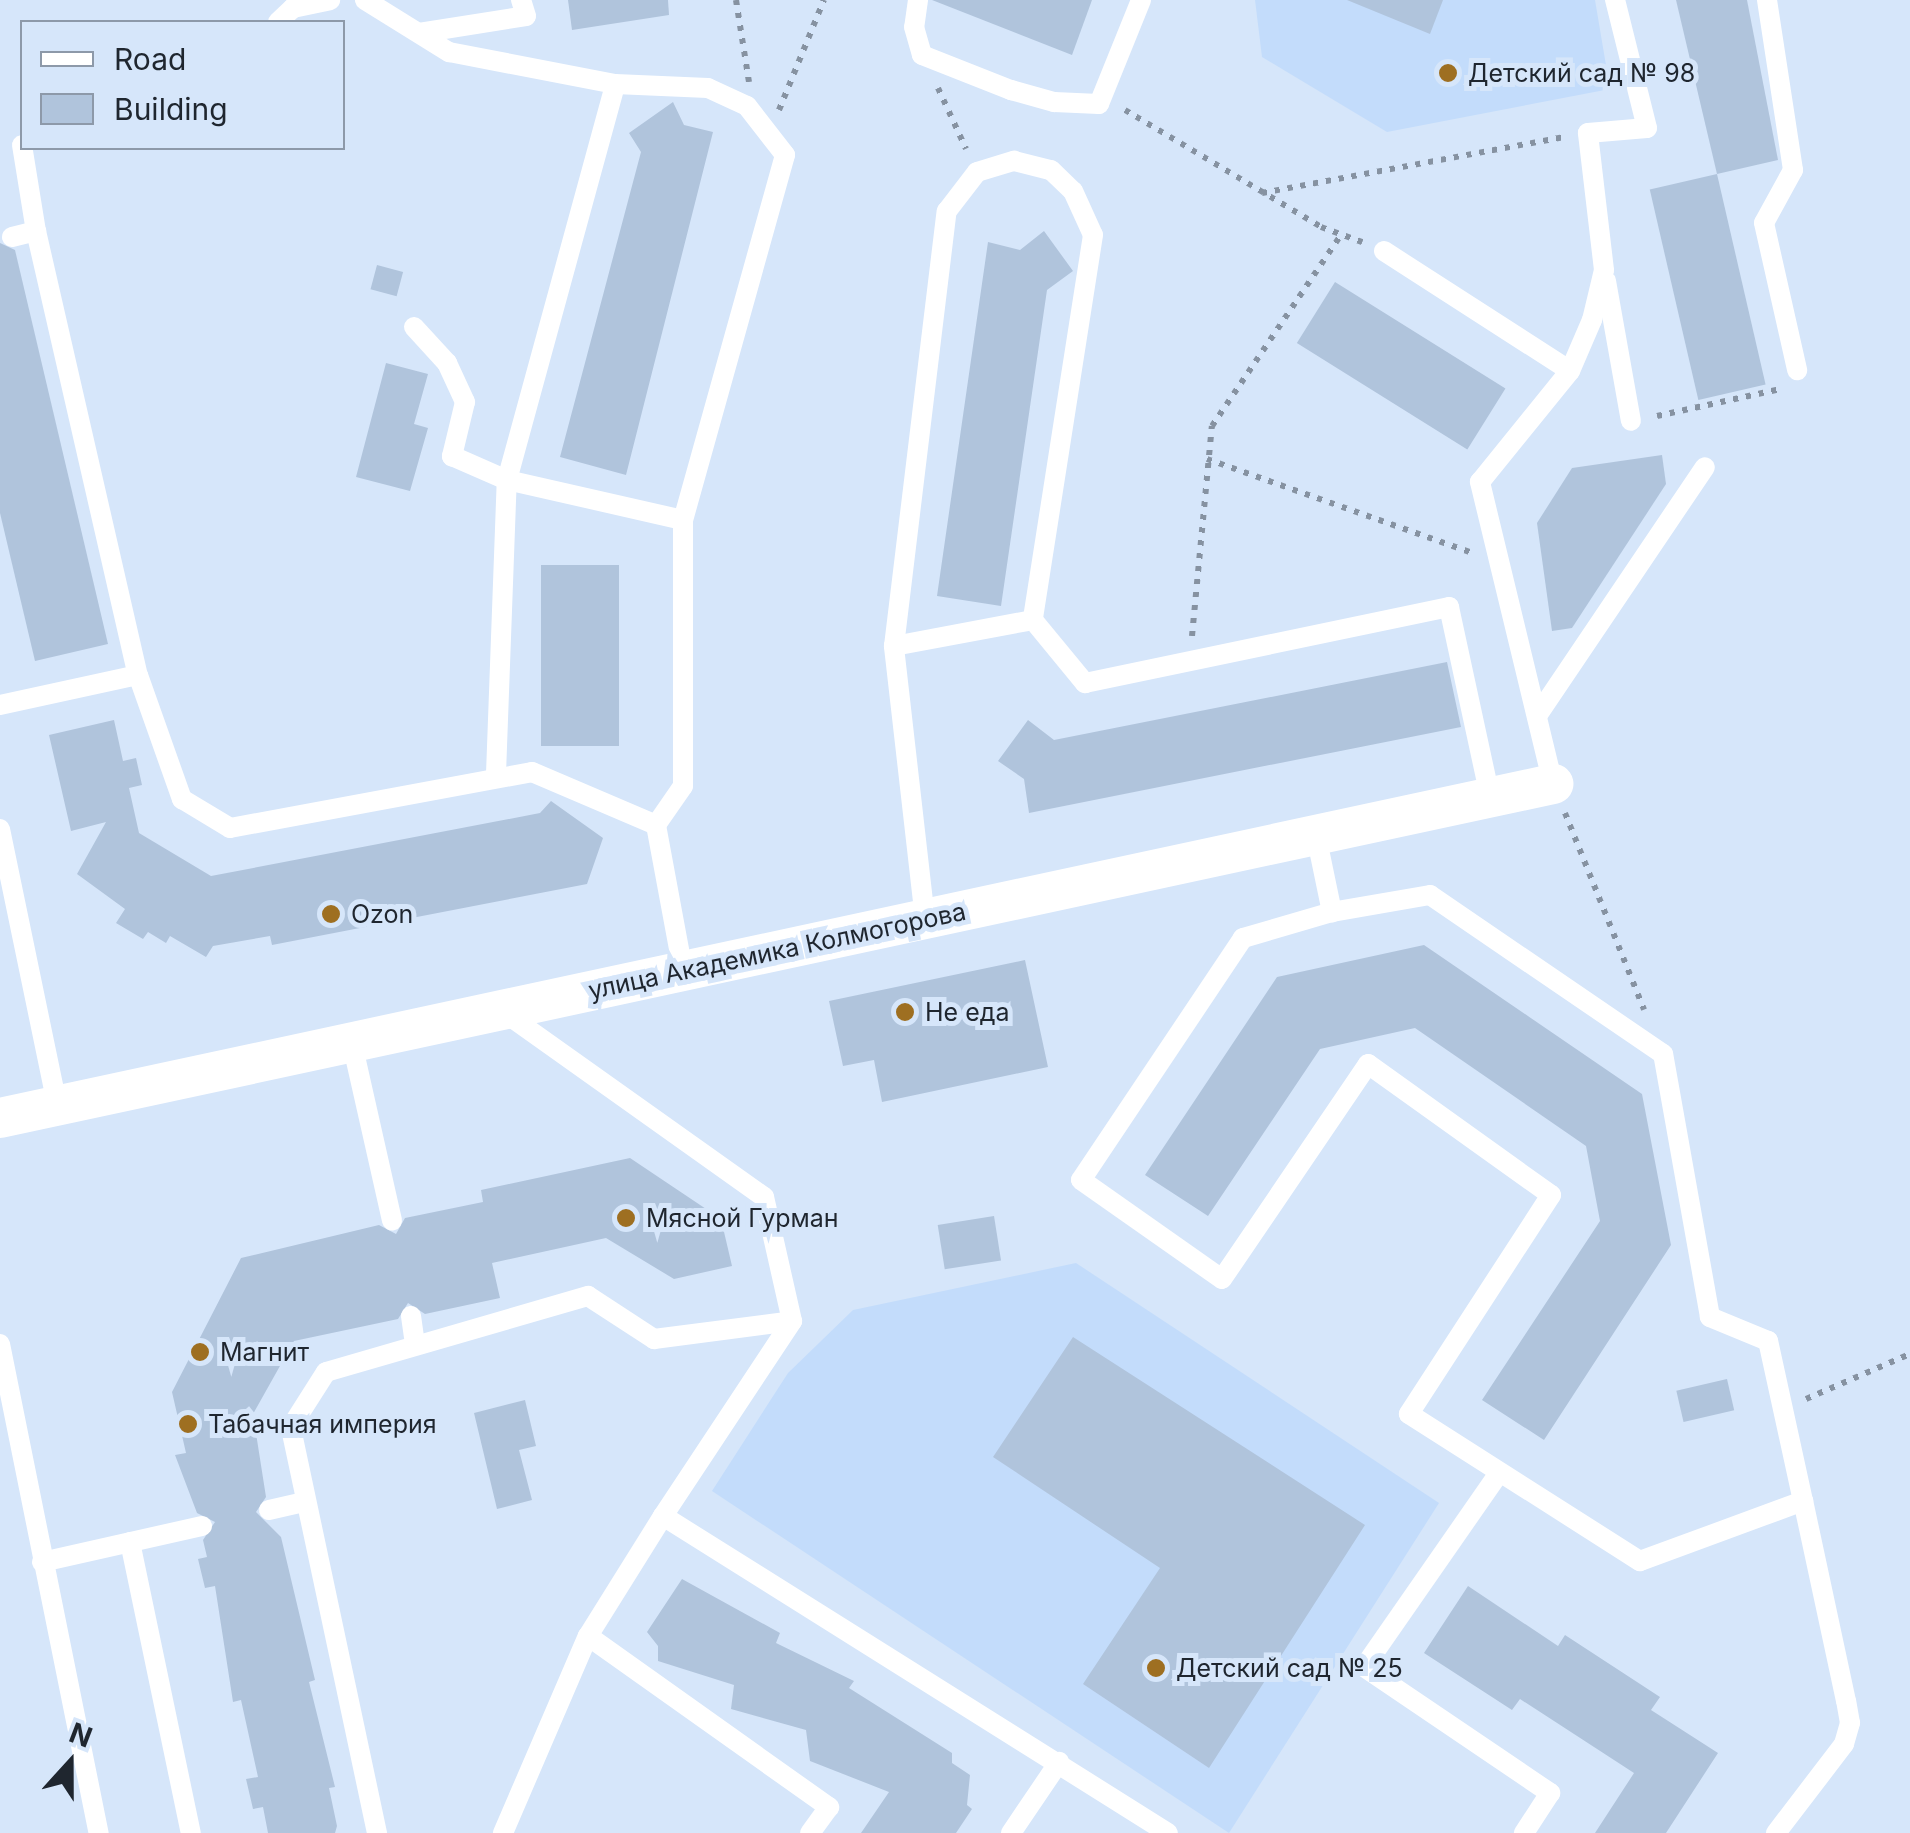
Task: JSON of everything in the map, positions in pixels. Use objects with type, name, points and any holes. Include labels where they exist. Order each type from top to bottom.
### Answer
[{"type":"street","name":"улица Академика Колмогорова","points":[[0,1118],[1553,784]]},
{"type":"lane","points":[[280,20],[293,8],[330,0]]},
{"type":"lane","points":[[365,0],[449,52],[615,84],[708,88],[747,106],[785,156],[683,520],[682,786],[656,824],[682,971]]},
{"type":"lane","points":[[418,33],[526,16],[521,0]]},
{"type":"lane","points":[[918,0],[914,27],[922,55],[1025,94],[1099,104],[1141,0]]},
{"type":"lane","points":[[1615,0],[1646,128],[1588,133],[1604,270],[1631,420]]},
{"type":"lane","points":[[1766,0],[1793,170],[1764,223],[1797,370]]},
{"type":"lane","points":[[496,774],[507,480],[615,84]]},
{"type":"lane","points":[[23,150],[36,231],[138,676],[182,799],[230,828],[496,774],[532,772],[656,824]]},
{"type":"lane","points":[[925,919],[894,646],[947,211],[977,172],[1014,161],[1051,170],[1073,190],[1093,236],[1033,620],[1085,684],[1449,607],[1490,798]]},
{"type":"lane","points":[[12,237],[36,231]]},
{"type":"lane","points":[[1384,251],[1570,371]]},
{"type":"lane","points":[[1553,784],[1480,482],[1570,371],[1604,270]]},
{"type":"lane","points":[[414,327],[447,364],[466,402],[452,456],[507,480],[683,520]]},
{"type":"lane","points":[[1537,716],[1705,467]]},
{"type":"lane","points":[[894,646],[1033,620]]},
{"type":"lane","points":[[0,705],[138,676]]},
{"type":"lane","points":[[0,829],[57,1106]]},
{"type":"lane","points":[[1316,835],[1332,912]]},
{"type":"lane","points":[[1776,1833],[1844,1744],[1850,1723],[1803,1500],[1768,1340],[1710,1317],[1662,1054],[1430,895],[1332,912],[1243,938],[1081,1180],[1222,1279],[1368,1064],[1551,1195],[1409,1414],[1640,1561],[1803,1500]]},
{"type":"lane","points":[[501,1010],[764,1198],[792,1321],[588,1636],[503,1833]]},
{"type":"lane","points":[[352,1042],[392,1222]]},
{"type":"lane","points":[[376,1833],[291,1427],[326,1372],[588,1296],[654,1340],[792,1321]]},
{"type":"lane","points":[[412,1316],[414,1345]]},
{"type":"lane","points":[[0,1344],[99,1833]]},
{"type":"lane","points":[[1498,1474],[1364,1668],[1550,1793],[1524,1833]]},
{"type":"lane","points":[[269,1510],[306,1502]]},
{"type":"lane","points":[[663,1516],[1168,1833]]},
{"type":"lane","points":[[42,1562],[202,1526]]},
{"type":"lane","points":[[130,1542],[191,1833]]},
{"type":"lane","points":[[588,1636],[829,1807],[810,1833]]},
{"type":"lane","points":[[1010,1833],[1059,1762]]},
{"type":"path","points":[[736,0],[751,68],[747,106]]},
{"type":"path","points":[[769,135],[824,0]]},
{"type":"path","points":[[922,55],[977,172]]},
{"type":"path","points":[[1099,104],[1126,110],[1262,192],[1384,251]]},
{"type":"path","points":[[1262,192],[1588,133]]},
{"type":"path","points":[[1190,662],[1207,459],[1220,410],[1342,234]]},
{"type":"path","points":[[1631,420],[1768,394],[1784,388],[1797,370]]},
{"type":"path","points":[[1207,459],[1500,563]]},
{"type":"path","points":[[1553,784],[1664,1062]]},
{"type":"path","points":[[1783,1409],[1910,1354]]},
{"type":"shaded area","name":"Детский сад № 98","points":[[1255,0],[1595,0],[1610,89],[1387,132],[1262,57]]},
{"type":"shaded area","name":"Детский сад № 25","points":[[1076,1263],[1439,1503],[1229,1833],[712,1491],[788,1373],[853,1310]]},
{"type":"building","points":[[568,0],[668,0],[669,15],[572,30]]},
{"type":"building","points":[[932,0],[1092,0],[1072,55]]},
{"type":"building","points":[[1347,0],[1443,0],[1430,34]]},
{"type":"building","points":[[1676,0],[1747,0],[1778,160],[1717,174]]},
{"type":"building","points":[[673,102],[684,125],[713,132],[626,475],[560,457],[641,152],[629,133]]},
{"type":"building","points":[[1717,174],[1766,384],[1698,400],[1650,190]]},
{"type":"building","points":[[1044,231],[1073,271],[1047,290],[1001,606],[937,596],[988,242],[1020,250]]},
{"type":"building","points":[[0,243],[15,250],[108,644],[35,661],[0,513]]},
{"type":"building","points":[[377,265],[403,272],[397,296],[371,289]]},
{"type":"building","points":[[1335,282],[1505,389],[1467,450],[1297,343]]},
{"type":"building","points":[[386,363],[428,374],[414,424],[428,428],[410,491],[356,477]]},
{"type":"building","points":[[1662,455],[1666,484],[1572,628],[1552,631],[1537,523],[1572,468]]},
{"type":"building","points":[[541,565],[619,565],[619,746],[541,746]]},
{"type":"building","points":[[1447,662],[1461,727],[1029,813],[1024,779],[998,761],[1028,720],[1054,740]]},
{"type":"building","points":[[114,720],[123,761],[136,758],[142,785],[129,788],[139,833],[211,876],[540,813],[551,801],[603,838],[587,884],[272,945],[270,936],[213,946],[206,957],[170,936],[166,943],[148,932],[143,939],[116,923],[125,909],[77,874],[106,822],[71,831],[49,735]]},
{"type":"building","points":[[1424,945],[1642,1094],[1671,1245],[1544,1440],[1482,1400],[1600,1221],[1586,1146],[1415,1028],[1320,1049],[1208,1216],[1145,1175],[1277,977]]},
{"type":"building","points":[[1025,960],[1048,1067],[882,1102],[874,1060],[843,1066],[829,1001]]},
{"type":"building","points":[[630,1158],[721,1219],[732,1266],[674,1279],[606,1238],[492,1263],[500,1298],[425,1314],[408,1303],[398,1319],[294,1341],[253,1414],[266,1497],[256,1512],[281,1537],[315,1680],[309,1682],[335,1787],[329,1788],[337,1826],[335,1833],[268,1833],[263,1807],[253,1809],[246,1779],[258,1777],[241,1700],[233,1702],[215,1586],[205,1588],[198,1559],[207,1557],[203,1540],[215,1522],[197,1513],[175,1455],[186,1453],[172,1392],[241,1258],[379,1225],[396,1234],[405,1218],[483,1202],[481,1190]]},
{"type":"building","points":[[994,1216],[1001,1260],[945,1269],[938,1225]]},
{"type":"building","points":[[1073,1337],[1365,1525],[1209,1768],[1083,1684],[1160,1568],[993,1457]]},
{"type":"building","points":[[1727,1379],[1734,1410],[1684,1422],[1676,1391]]},
{"type":"building","points":[[525,1400],[536,1446],[519,1450],[532,1500],[497,1509],[474,1413]]},
{"type":"building","points":[[682,1579],[780,1633],[776,1643],[854,1681],[849,1688],[952,1753],[952,1763],[970,1775],[967,1805],[972,1809],[956,1833],[861,1833],[889,1792],[810,1761],[806,1730],[731,1709],[734,1685],[658,1661],[658,1646],[647,1632]]},
{"type":"building","points":[[1468,1586],[1558,1646],[1565,1635],[1660,1697],[1651,1710],[1718,1753],[1666,1833],[1595,1833],[1634,1773],[1520,1699],[1512,1710],[1424,1653]]},
{"type":"place","name":"Детский сад № 98","points":[[1448,73]]},
{"type":"place","name":"Ozon","points":[[331,914]]},
{"type":"place","name":"Не еда","points":[[905,1012]]},
{"type":"place","name":"Мясной Гурман","points":[[626,1218]]},
{"type":"place","name":"Магнит","points":[[200,1352]]},
{"type":"place","name":"Табачная империя","points":[[188,1424]]},
{"type":"place","name":"Детский сад № 25","points":[[1156,1668]]}]
